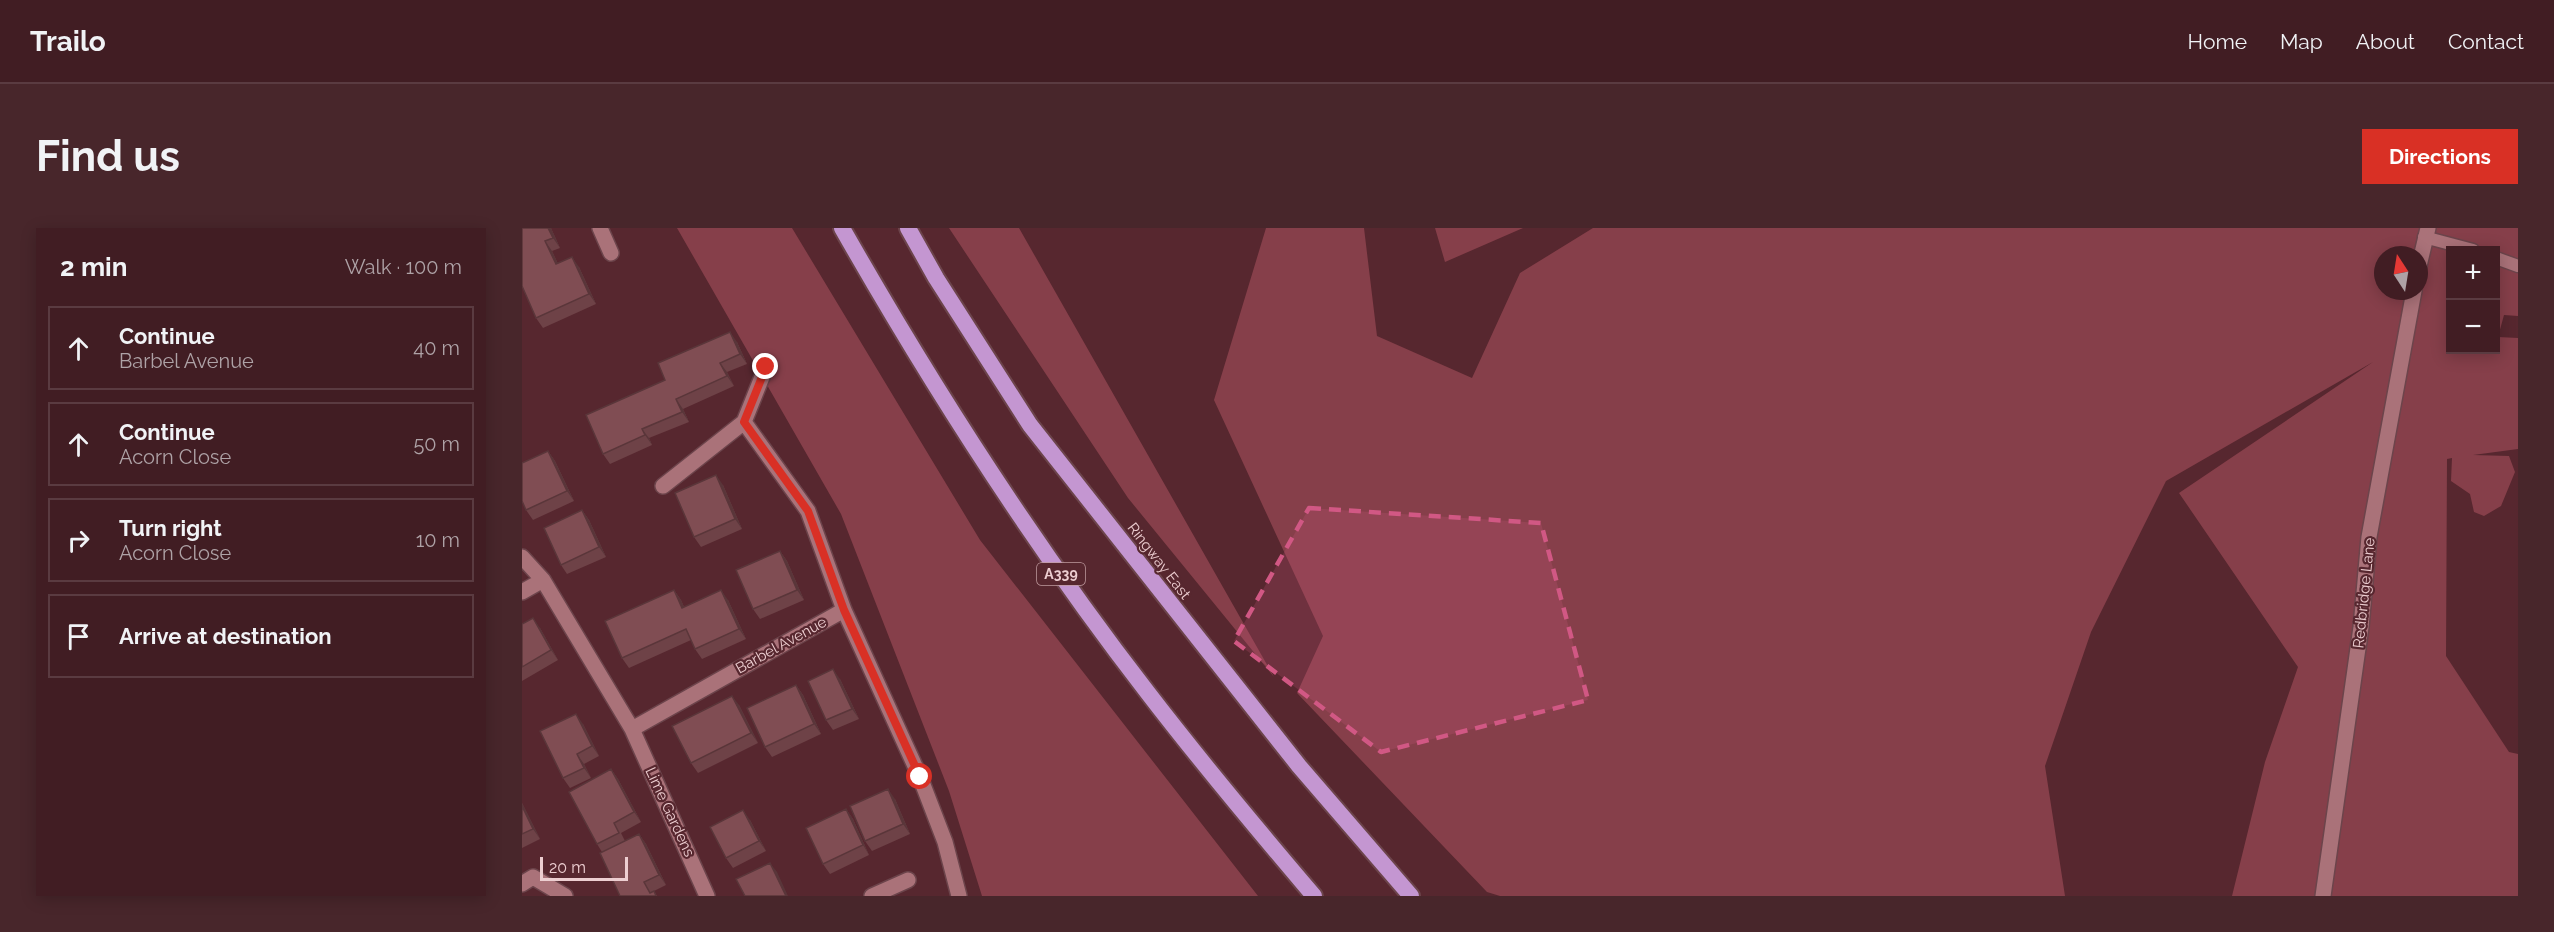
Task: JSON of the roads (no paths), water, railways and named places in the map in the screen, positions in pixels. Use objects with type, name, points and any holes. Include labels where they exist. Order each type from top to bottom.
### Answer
[{"type":"highway","name":"A339","points":[[842,228],[930,375],[1071,588],[1154,701],[1314,896]]},
{"type":"highway","name":"Ringway East","points":[[908,228],[936,278],[1030,425],[1299,766],[1411,896]]},
{"type":"street","points":[[600,228],[611,253]]},
{"type":"street","name":"Redbridge Lane","points":[[2324,896],[2361,627],[2369,537],[2412,300]]},
{"type":"street","points":[[663,486],[744,422],[766,367]]},
{"type":"street","points":[[744,422],[808,511],[844,610]]},
{"type":"street","points":[[522,557],[543,580],[632,729]]},
{"type":"street","points":[[522,592],[543,580]]},
{"type":"street","name":"Barbel Avenue","points":[[632,729],[844,610],[920,777],[945,842],[959,896]]},
{"type":"street","name":"Lime Gardens","points":[[632,729],[707,896]]},
{"type":"street","points":[[522,884],[533,877],[565,896]]},
{"type":"street","points":[[872,896],[908,880]]},
{"type":"lane","points":[[2426,233],[2462,246]]},
{"type":"lane","points":[[2500,259],[2518,266]]}]
